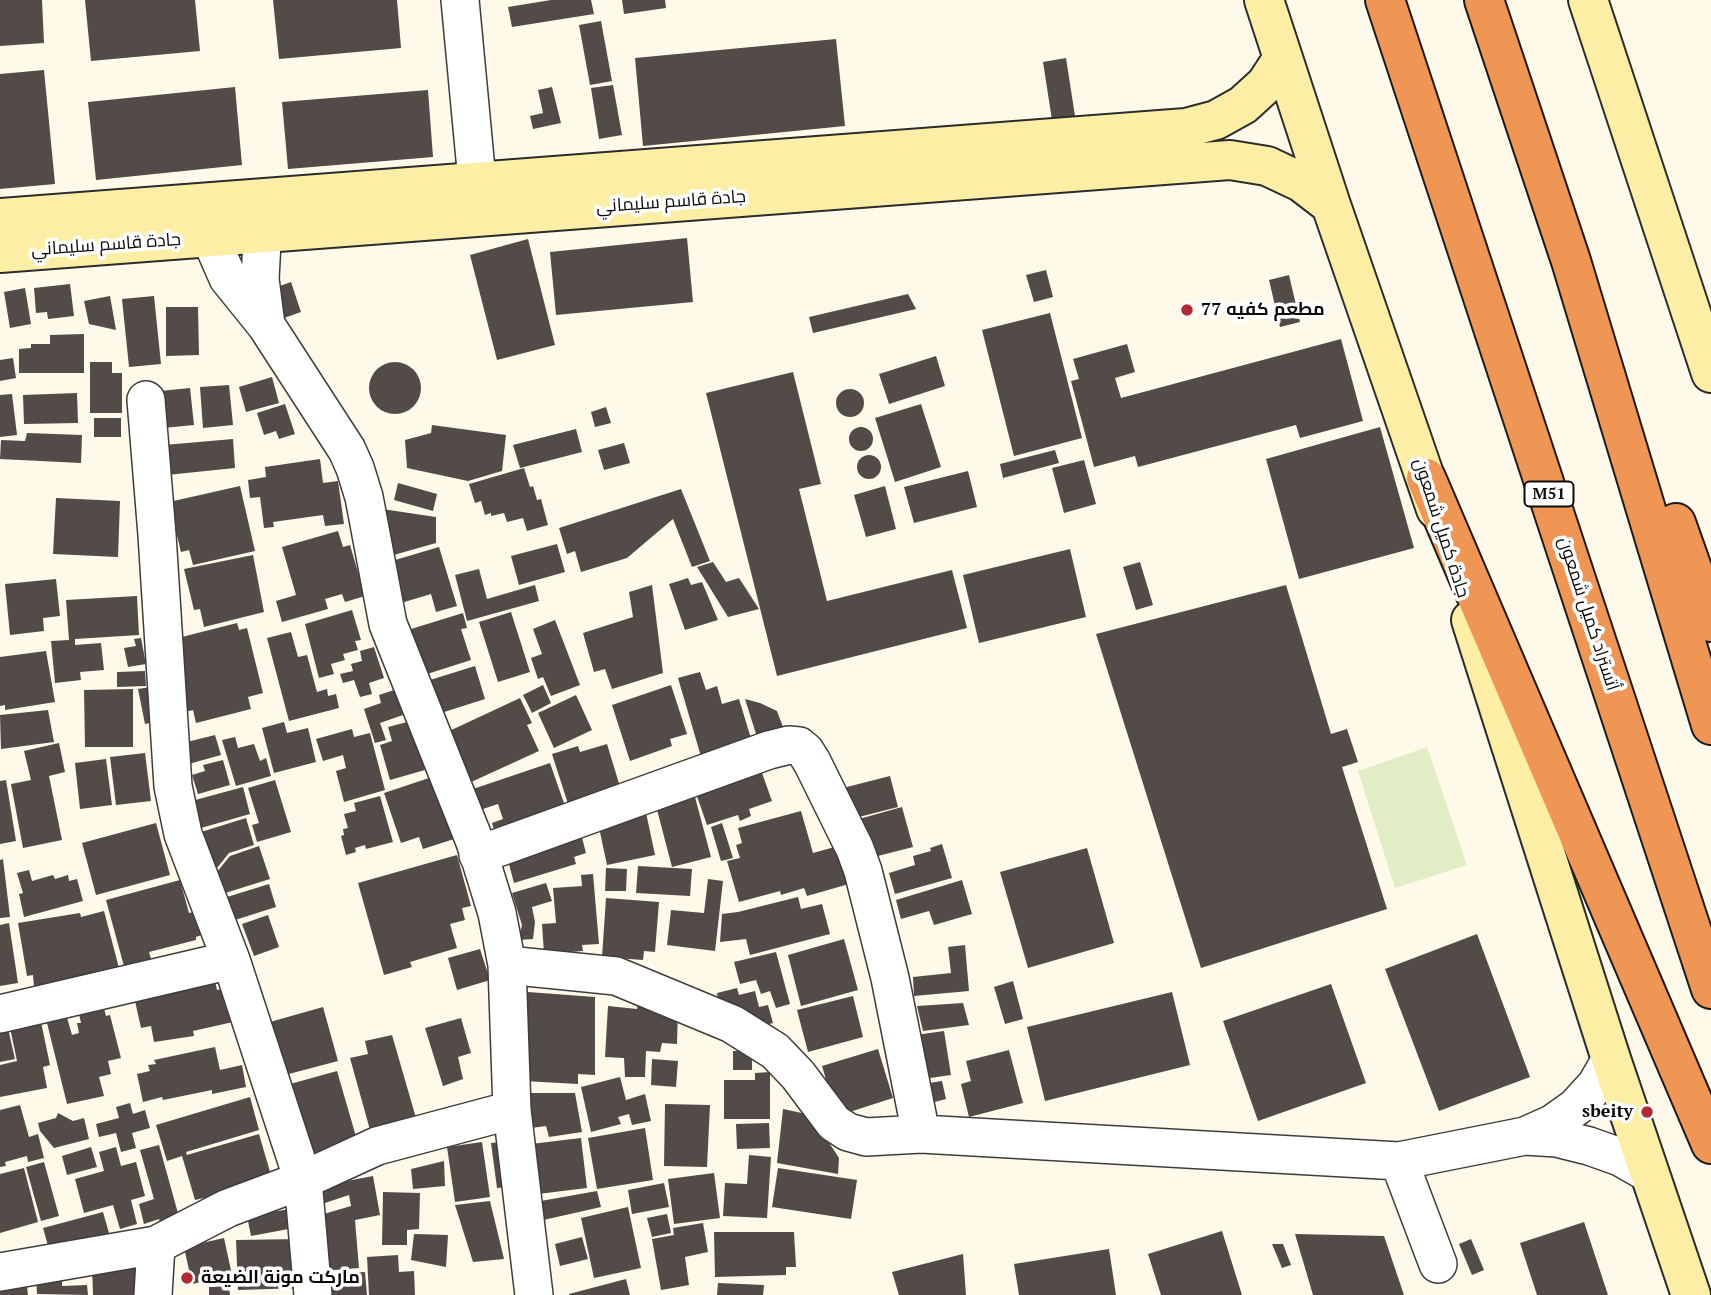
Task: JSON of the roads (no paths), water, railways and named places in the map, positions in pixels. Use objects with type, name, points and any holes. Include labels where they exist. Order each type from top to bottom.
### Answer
[{"type":"highway","name":"أتستراد كميل شمعون","points":[[1385,0],[1711,989]]},
{"type":"highway","points":[[1484,0],[1571,261],[1711,726]]},
{"type":"highway","points":[[1571,261],[1607,332],[1711,622]]},
{"type":"highway","points":[[1426,478],[1711,1144]]},
{"type":"main road","name":"جادة كميل شمعون","points":[[1264,0],[1331,205],[1426,478],[1611,1059],[1691,1295]]},
{"type":"main road","points":[[1588,0],[1711,373]]},
{"type":"main road","name":"جادة قاسم سليماني","points":[[1067,155],[1216,120],[1251,98],[1266,84],[1283,58]]},
{"type":"main road","name":"جادة قاسم سليماني","points":[[0,218],[207,220],[1067,155],[1230,160],[1267,166],[1301,182],[1331,205]]},
{"type":"main road","name":"جادة قاسم سليماني","points":[[0,253],[207,220]]},
{"type":"street","points":[[460,0],[479,199]]},
{"type":"street","points":[[263,216],[260,279],[266,325]]},
{"type":"street","points":[[207,220],[228,278],[266,325],[347,450],[355,468],[364,496],[388,624],[478,855],[497,913],[508,965],[512,1110],[534,1295]]},
{"type":"street","points":[[146,400],[173,786],[183,834],[231,960],[303,1180],[313,1295]]},
{"type":"street","points":[[478,855],[769,750],[789,744],[799,746],[812,762],[863,871],[890,978],[921,1134]]},
{"type":"street","points":[[0,1014],[231,960]]},
{"type":"street","points":[[508,965],[616,976],[732,1024],[775,1051],[798,1075],[834,1123],[848,1132],[866,1137],[921,1134],[1399,1161],[1525,1136],[1552,1124],[1576,1107],[1596,1085],[1611,1059]]},
{"type":"street","points":[[0,1272],[156,1245],[228,1208],[303,1180],[377,1146],[512,1110]]},
{"type":"street","points":[[1525,1136],[1590,1146],[1620,1157],[1648,1173]]},
{"type":"street","points":[[1399,1161],[1438,1264]]},
{"type":"street","points":[[153,1295],[156,1245]]},
{"type":"place","name":"مطعم كفيه 77","points":[[1187,310]]},
{"type":"place","name":"sbeity","points":[[1647,1112]]},
{"type":"place","name":"ماركت مونة الضيعة","points":[[187,1278]]}]
